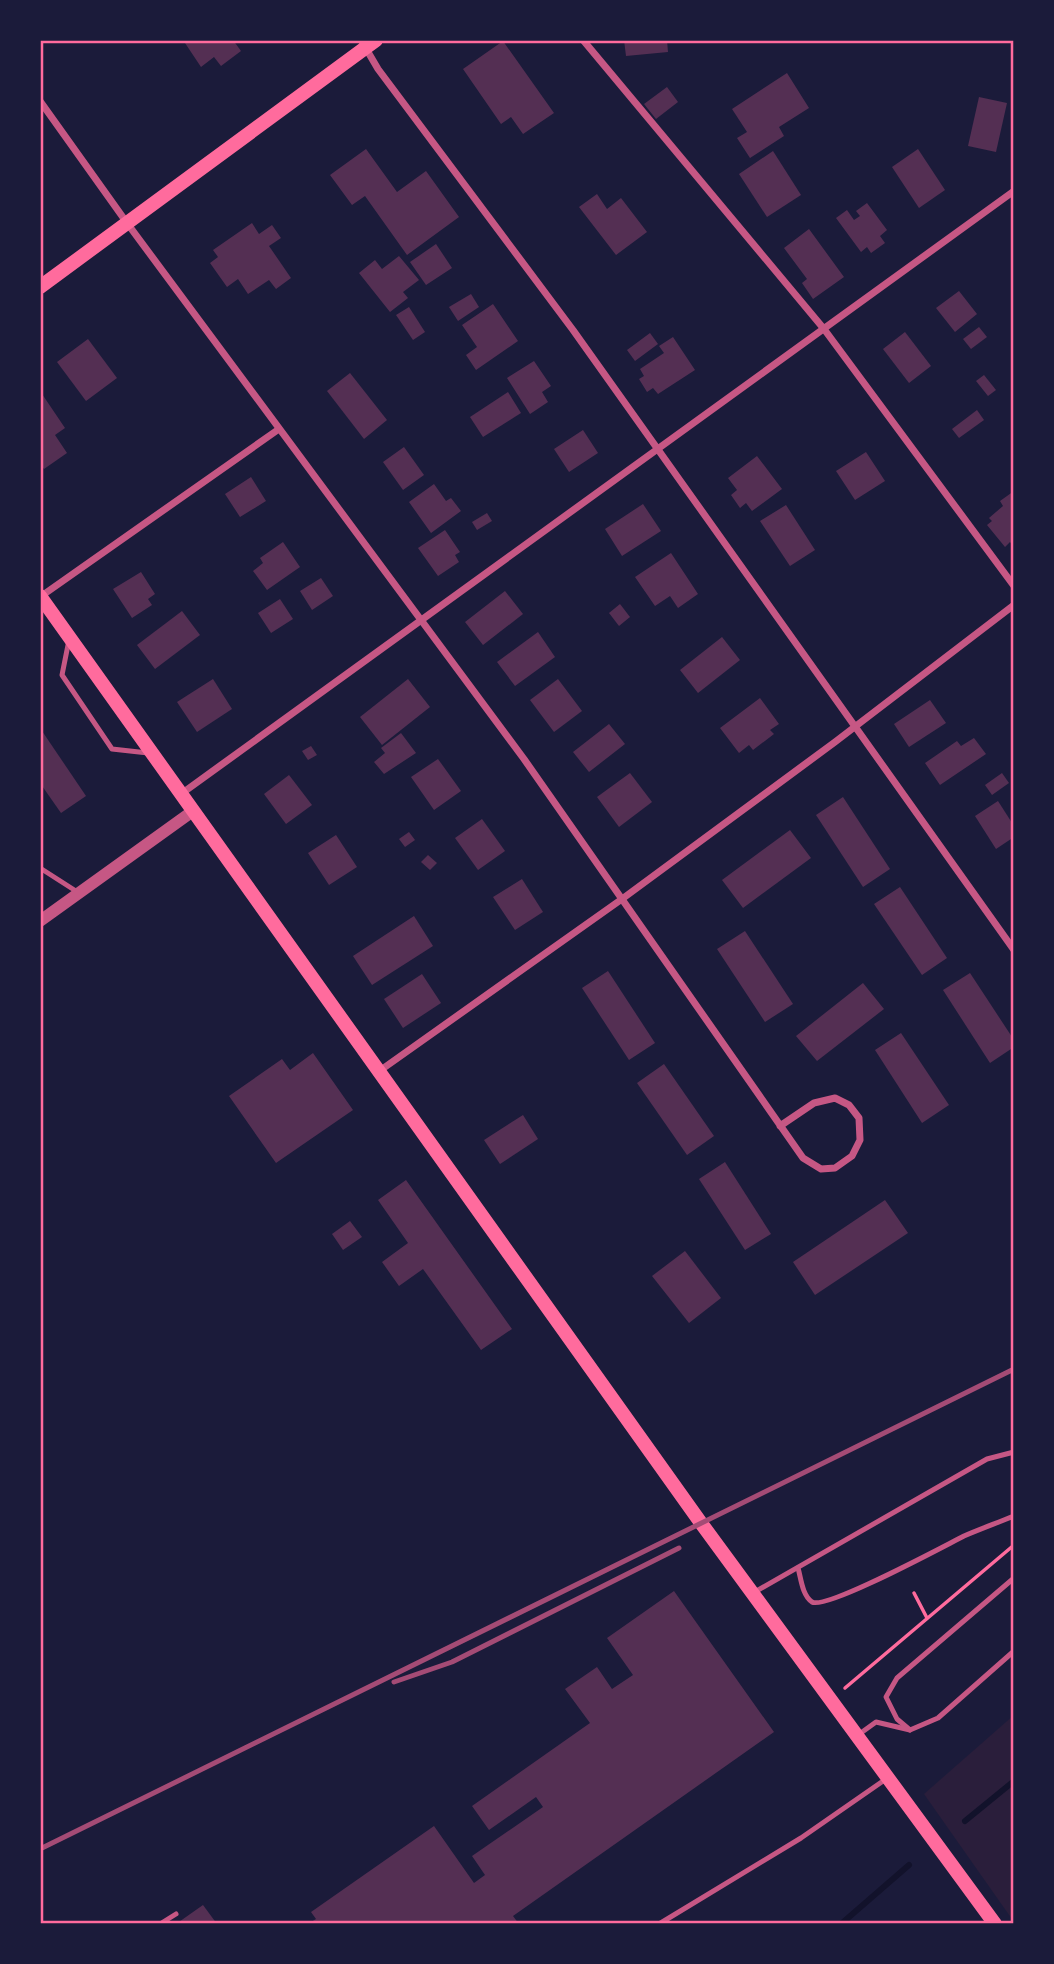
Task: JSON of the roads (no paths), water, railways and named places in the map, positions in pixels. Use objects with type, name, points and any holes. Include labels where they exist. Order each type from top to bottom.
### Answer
[{"type":"main road","points":[[40,287],[368,43]]},
{"type":"main road","points":[[40,597],[378,1072],[995,1924]]},
{"type":"street","points":[[583,40],[824,329],[1014,586]]},
{"type":"street","points":[[368,43],[378,69],[573,330],[1014,950]]},
{"type":"street","points":[[40,101],[127,223],[524,759],[780,1126],[803,1158],[821,1169],[835,1168],[852,1156],[860,1140],[859,1118],[849,1105],[835,1098],[814,1102],[780,1126]]},
{"type":"street","points":[[181,795],[1014,191]]},
{"type":"street","points":[[40,597],[279,429]]},
{"type":"street","points":[[378,1072],[622,899],[1014,605]]},
{"type":"street","points":[[40,921],[193,811]]},
{"type":"lane","points":[[70,637],[62,675],[112,749],[151,753]]},
{"type":"lane","points":[[40,868],[79,893]]},
{"type":"lane","points":[[753,1592],[987,1459],[1014,1452]]},
{"type":"lane","points":[[798,1568],[804,1591],[812,1601],[819,1604],[854,1591],[966,1535],[1014,1516]]},
{"type":"lane","points":[[910,1730],[897,1719],[886,1697],[897,1678],[1014,1578]]},
{"type":"lane","points":[[858,1735],[877,1723],[910,1730],[938,1718],[1014,1651]]},
{"type":"lane","points":[[659,1924],[801,1838],[888,1777]]},
{"type":"lane","points":[[160,1924],[176,1914]]},
{"type":"waterway","points":[[965,1821],[1014,1781]]},
{"type":"waterway","points":[[841,1924],[909,1865]]},
{"type":"railway","points":[[40,1849],[1014,1369]]},
{"type":"railway","points":[[394,1682],[452,1662],[679,1548]]}]
